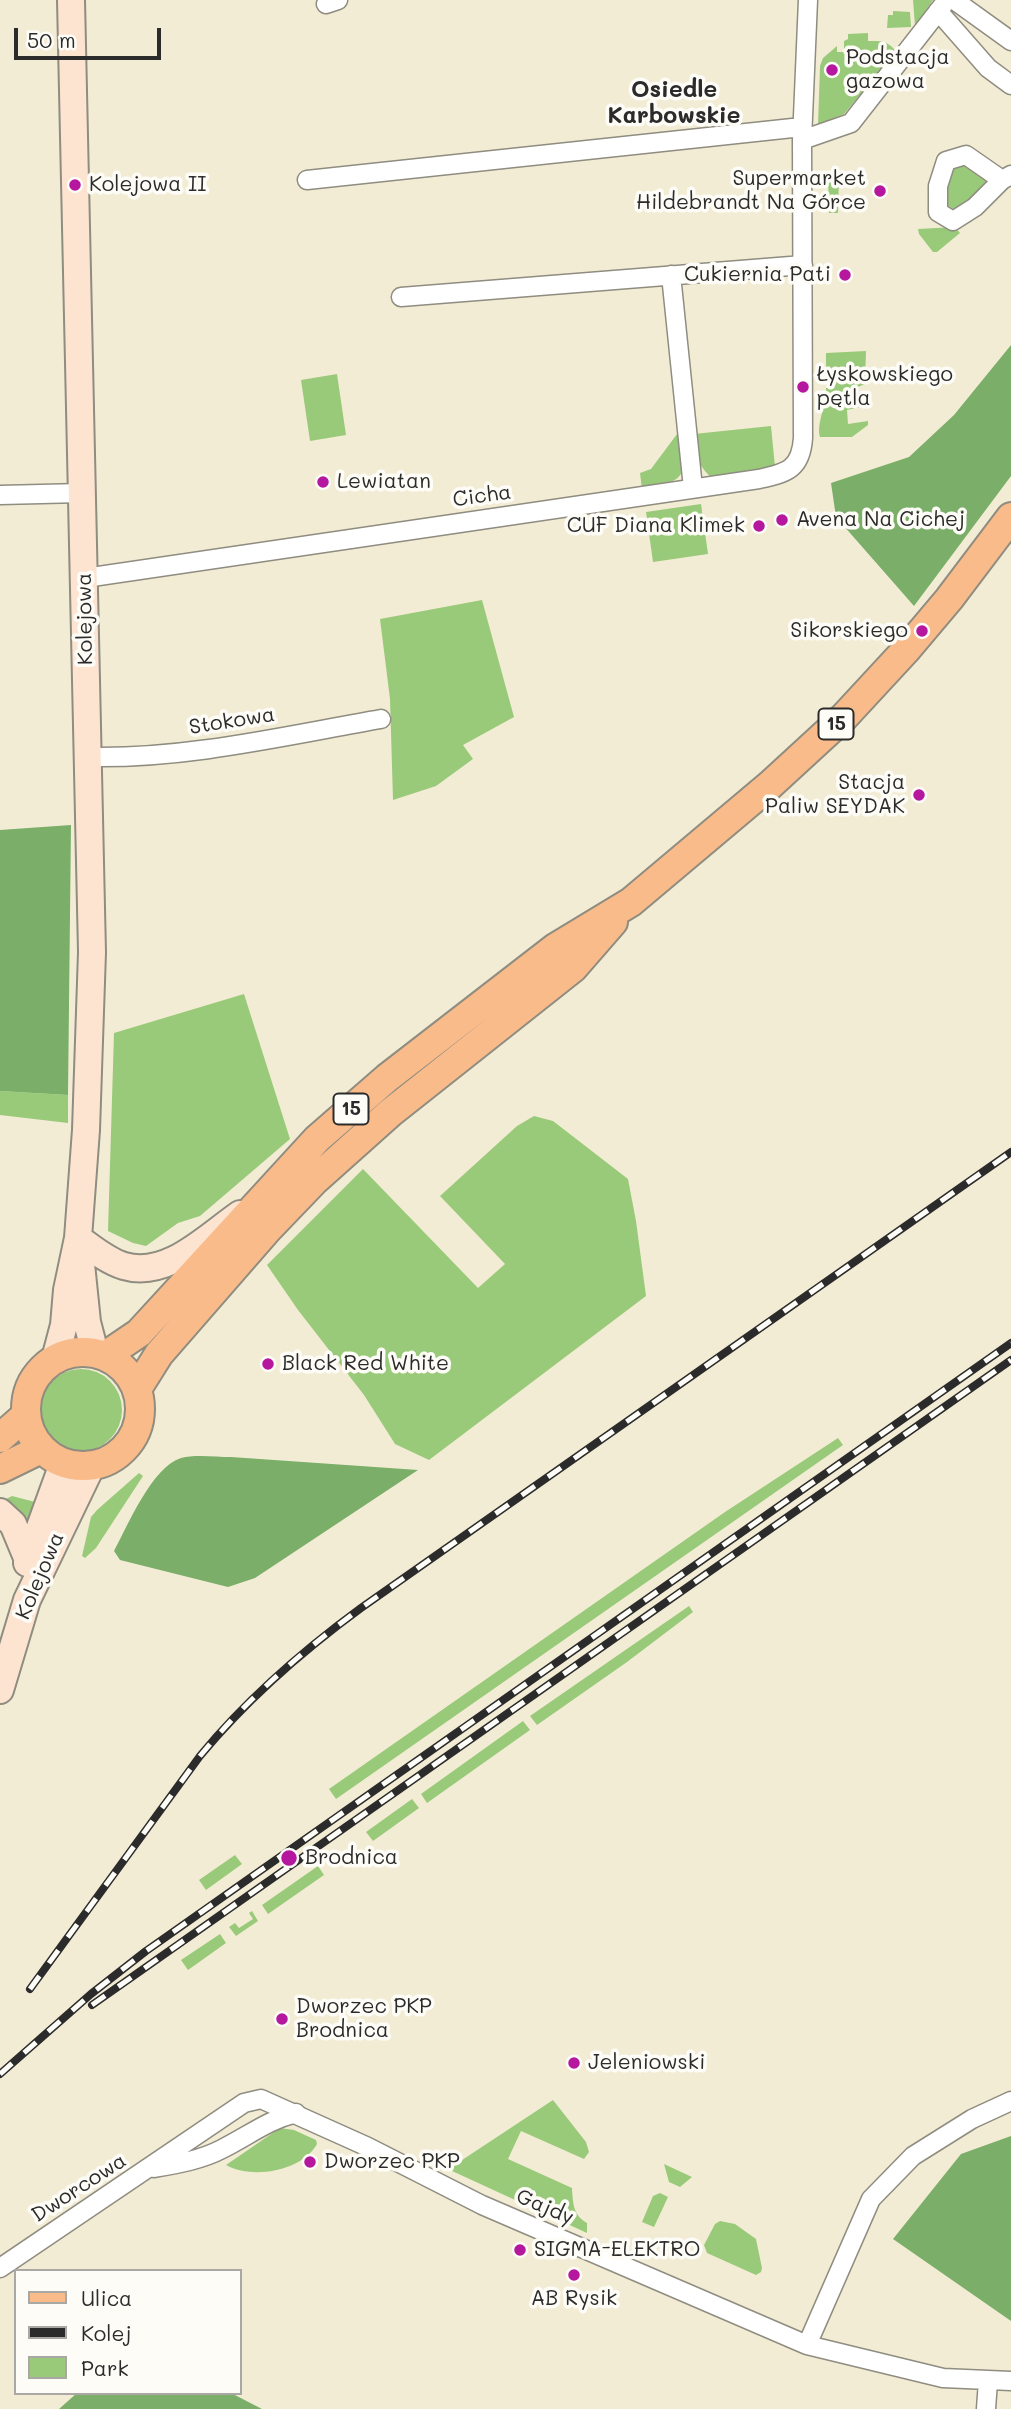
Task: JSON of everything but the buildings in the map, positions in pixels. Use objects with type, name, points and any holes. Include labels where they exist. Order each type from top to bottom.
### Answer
[{"type":"main road","name":"15","points":[[137,1389],[159,1354],[267,1230],[315,1180],[390,1113],[573,968],[631,902],[769,785],[863,697],[949,599],[1011,517]]},
{"type":"main road","name":"15","points":[[55,1359],[81,1352],[100,1355],[139,1333],[258,1200],[317,1139],[387,1077],[555,948],[631,902]]},
{"type":"main road","points":[[0,1469],[52,1457],[91,1467],[115,1457],[133,1438],[141,1405],[137,1389],[130,1375],[119,1364],[100,1355]]},
{"type":"main road","points":[[52,1457],[30,1434],[25,1416],[26,1399],[32,1383],[42,1369],[55,1359]]},
{"type":"main road","points":[[0,1438],[25,1416]]},
{"type":"street","name":"Kolejowa","points":[[55,1359],[64,1325],[67,1290],[78,1238],[86,1130],[92,952],[71,0]]},
{"type":"street","points":[[401,297],[803,265],[802,134],[808,0]]},
{"type":"street","points":[[954,0],[1011,41]]},
{"type":"street","points":[[307,180],[802,134],[850,123],[942,5],[988,68],[1011,85]]},
{"type":"street","name":"Cicha","points":[[85,578],[778,475],[799,461],[803,438],[803,265]]},
{"type":"street","points":[[671,275],[694,488]]},
{"type":"street","points":[[0,495],[82,493]]},
{"type":"street","name":"Stokowa","points":[[89,758],[121,758],[207,750],[381,719]]},
{"type":"street","points":[[78,1238],[113,1262],[126,1267],[159,1266],[176,1259],[258,1200]]},
{"type":"street","name":"Kolejowa","points":[[78,1238],[87,1322],[100,1355]]},
{"type":"street","name":"Kolejowa","points":[[0,1630],[28,1560],[52,1457]]},
{"type":"street","name":"Kolejowa","points":[[0,1690],[27,1600],[91,1467]]},
{"type":"street","points":[[0,1512],[13,1524],[28,1560]]},
{"type":"street","name":"Dworcowa","points":[[0,2268],[244,2103],[261,2099],[296,2113]]},
{"type":"street","points":[[807,2344],[871,2199],[913,2156],[972,2119],[1011,2101]]},
{"type":"street","name":"Gajdy","points":[[296,2113],[482,2205],[807,2344],[943,2378],[1011,2381]]},
{"type":"street","name":"Dworcowa","points":[[148,2169],[201,2158],[222,2149],[263,2124],[296,2113]]},
{"type":"street","points":[[986,2409],[988,2381]]},
{"type":"green space","points":[[913,0],[933,0],[915,26]]},
{"type":"green space","points":[[893,11],[910,12],[911,27],[887,28],[888,15],[893,15]]},
{"type":"green space","points":[[868,33],[868,41],[888,44],[894,49],[894,54],[844,114],[818,125],[820,66],[823,58],[837,46],[837,52],[844,52],[844,41],[848,39],[848,34]]},
{"type":"green space","points":[[963,159],[986,177],[987,186],[965,206],[953,209],[947,205],[947,172]]},
{"type":"green space","points":[[839,176],[838,213],[829,213],[828,177]]},
{"type":"green space","points":[[955,227],[960,233],[937,252],[933,252],[918,229]]},
{"type":"green space","points":[[1011,345],[1011,476],[914,606],[836,517],[831,483],[909,457],[954,415]]},
{"type":"green space","points":[[866,351],[865,384],[858,387],[861,407],[847,410],[848,424],[868,421],[868,425],[852,437],[820,437],[819,426],[826,388],[832,388],[832,373],[826,373],[826,353]]},
{"type":"green space","points":[[337,374],[346,435],[310,441],[301,380]]},
{"type":"green space","points":[[771,426],[775,467],[713,479],[700,464],[694,434]]},
{"type":"green space","points":[[680,430],[683,457],[681,473],[677,479],[670,482],[642,489],[640,473],[651,469]]},
{"type":"green space","points":[[701,504],[708,554],[653,562],[646,512]]},
{"type":"green space","points":[[482,600],[514,717],[463,745],[473,759],[436,786],[393,800],[390,699],[380,619]]},
{"type":"green space","points":[[71,825],[68,1095],[0,1091],[0,830]]},
{"type":"green space","points":[[244,994],[290,1139],[200,1216],[178,1223],[146,1246],[108,1231],[114,1033]]},
{"type":"green space","points":[[0,1091],[68,1095],[68,1123],[0,1115]]},
{"type":"green space","points":[[534,1116],[553,1121],[628,1179],[646,1296],[429,1460],[395,1444],[364,1395],[267,1265],[363,1169],[478,1288],[505,1264],[440,1196],[517,1126]]},
{"type":"green space","points":[[81,1369],[97,1372],[110,1381],[119,1394],[122,1410],[119,1426],[110,1439],[97,1448],[81,1451],[65,1448],[52,1439],[43,1426],[40,1410],[43,1394],[52,1381],[65,1372]]},
{"type":"green space","points":[[838,1438],[843,1445],[336,1799],[329,1789],[725,1512]]},
{"type":"green space","points":[[231,1457],[418,1470],[255,1578],[228,1587],[120,1560],[114,1551],[142,1498],[160,1473],[181,1458]]},
{"type":"green space","points":[[139,1473],[143,1476],[96,1548],[85,1558],[82,1556],[91,1517]]},
{"type":"green space","points":[[12,1496],[43,1504],[30,1533],[0,1502]]},
{"type":"green space","points":[[689,1606],[693,1612],[537,1725],[530,1716]]},
{"type":"green space","points":[[523,1721],[530,1730],[427,1803],[421,1794]]},
{"type":"green space","points":[[412,1799],[419,1808],[373,1841],[366,1832]]},
{"type":"green space","points":[[235,1855],[242,1864],[206,1890],[199,1880]]},
{"type":"green space","points":[[318,1866],[324,1875],[268,1914],[262,1905]]},
{"type":"green space","points":[[252,1911],[258,1921],[236,1936],[229,1927],[235,1923],[239,1928],[253,1919],[249,1913]]},
{"type":"green space","points":[[220,1934],[226,1943],[188,1970],[181,1960]]},
{"type":"green space","points":[[553,2100],[586,2142],[589,2152],[584,2159],[521,2131],[508,2159],[572,2188],[575,2208],[587,2223],[587,2233],[452,2171],[453,2166]]},
{"type":"green space","points":[[280,2128],[294,2130],[316,2140],[317,2144],[300,2161],[276,2170],[250,2172],[226,2165]]},
{"type":"green space","points":[[1011,2136],[1011,2321],[893,2239],[961,2154]]},
{"type":"green space","points":[[664,2164],[692,2177],[680,2187],[669,2182]]},
{"type":"green space","points":[[660,2193],[668,2197],[654,2227],[642,2222],[653,2196]]},
{"type":"green space","points":[[720,2221],[735,2224],[756,2239],[761,2272],[756,2275],[707,2253],[704,2245],[715,2224]]},
{"type":"green space","points":[[75,2395],[235,2395],[262,2409],[59,2409]]},
{"type":"railway","points":[[30,1989],[200,1756],[237,1715],[296,1659],[361,1608],[1011,1152]]},
{"type":"railway","points":[[0,2074],[91,1994],[146,1951],[1011,1343]]},
{"type":"railway","points":[[92,2005],[1011,1360]]},
{"type":"place","name":"Podstacja gazowa","points":[[832,70]]},
{"type":"place","name":"Kolejowa II","points":[[75,185]]},
{"type":"place","name":"Supermarket Hildebrandt Na Górce","points":[[880,191]]},
{"type":"place","name":"Cukiernia Pati","points":[[845,275]]},
{"type":"place","name":"Łyskowskiego pętla","points":[[803,387]]},
{"type":"place","name":"Lewiatan","points":[[323,482]]},
{"type":"place","name":"Avena Na Cichej","points":[[782,520]]},
{"type":"place","name":"CUF Diana Klimek","points":[[759,526]]},
{"type":"place","name":"Sikorskiego","points":[[922,631]]},
{"type":"place","name":"Stacja Paliw SEYDAK","points":[[919,795]]},
{"type":"place","name":"Black Red White","points":[[268,1364]]},
{"type":"place","name":"Brodnica","points":[[289,1858]]},
{"type":"place","name":"Dworzec PKP Brodnica","points":[[282,2019]]},
{"type":"place","name":"Jeleniowski","points":[[574,2063]]},
{"type":"place","name":"Dworzec PKP","points":[[310,2162]]},
{"type":"place","name":"SIGMA-ELEKTRO","points":[[520,2250]]},
{"type":"place","name":"AB Rysik","points":[[574,2275]]},
{"type":"district","name":"Osiedle Karbowskie","points":[[674,103]]}]
